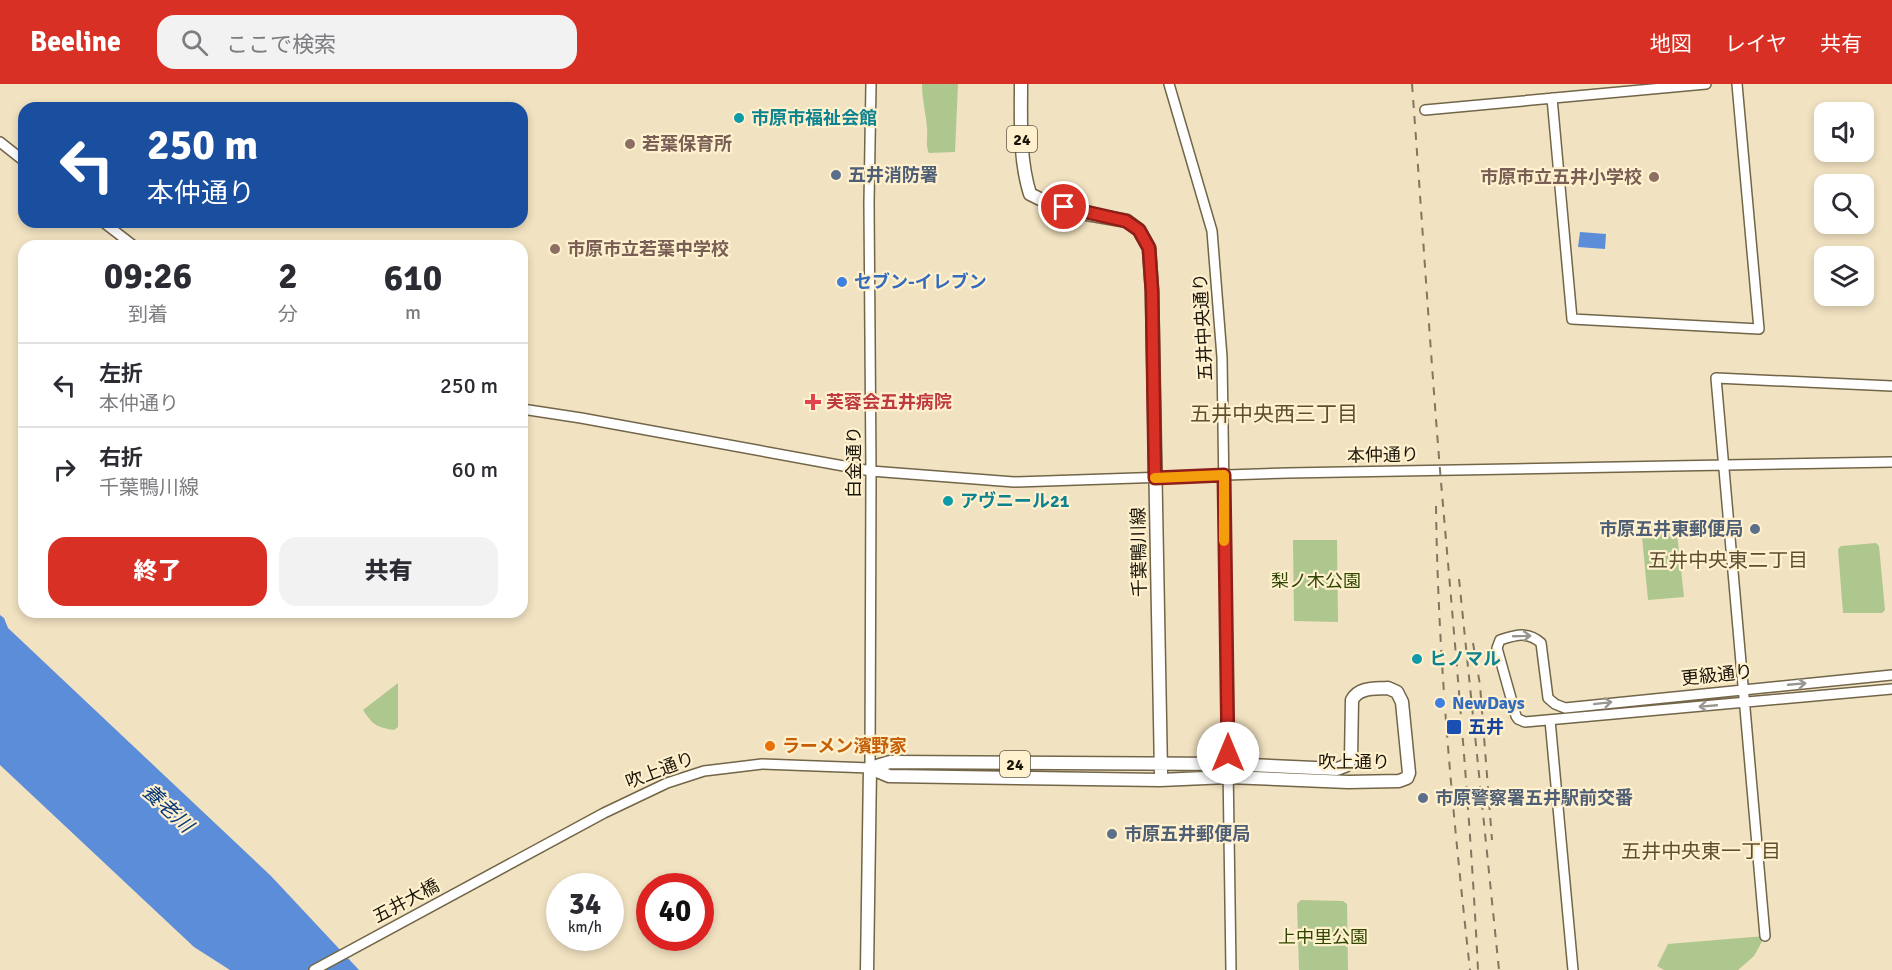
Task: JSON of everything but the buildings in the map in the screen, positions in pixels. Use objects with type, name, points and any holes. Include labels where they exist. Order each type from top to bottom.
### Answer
[{"type":"main road","name":"千葉鴨川線","points":[[1021,84],[1024,177],[1030,194],[1046,202],[1082,213],[1126,221],[1139,230],[1149,248],[1152,291],[1162,765],[1160,780]]},
{"type":"main road","name":"吹上通り","points":[[1388,688],[1393,689],[1400,696],[1409,773],[1403,780],[1348,782],[1228,777],[1160,780],[890,776],[870,768],[890,762],[1228,764],[1341,768],[1351,759],[1354,695],[1359,691],[1388,688]]},
{"type":"main road","points":[[867,970],[870,768]]},
{"type":"street","name":"白金通り","points":[[870,768],[874,471],[869,203],[871,84]]},
{"type":"street","name":"五井中央通り","points":[[1169,84],[1212,231],[1222,357],[1231,970]]},
{"type":"street","points":[[1425,110],[1706,84]]},
{"type":"street","points":[[1552,99],[1572,319],[1759,328],[1737,84]]},
{"type":"street","points":[[0,142],[18,156]]},
{"type":"street","points":[[111,228],[126,240]]},
{"type":"street","points":[[1766,936],[1716,378],[1892,386]]},
{"type":"street","name":"本仲通り","points":[[528,410],[874,471],[1014,482],[1224,475],[1892,462]]},
{"type":"street","name":"更級通り","points":[[1892,675],[1565,708],[1548,698],[1541,643],[1532,636],[1522,635],[1500,640],[1497,648],[1515,716],[1525,722],[1892,689]]},
{"type":"street","points":[[1550,720],[1573,970]]},
{"type":"street","name":"吹上通り","points":[[515,862],[604,813],[686,776],[722,768],[762,764],[870,768]]},
{"type":"street","name":"五井大橋","points":[[314,970],[515,862]]},
{"type":"green space","points":[[922,84],[958,84],[955,152],[929,153]]},
{"type":"green space","points":[[1676,524],[1684,597],[1648,600],[1641,526]]},
{"type":"green space","name":"梨ノ木公園","points":[[1293,540],[1337,540],[1338,622],[1294,621]]},
{"type":"green space","points":[[1876,543],[1879,546],[1885,610],[1882,613],[1843,613],[1838,549],[1841,546]]},
{"type":"green space","points":[[398,683],[398,727],[394,730],[372,722],[363,710]]},
{"type":"green space","name":"上中里公園","points":[[1301,900],[1343,901],[1347,904],[1348,970],[1299,970],[1297,904]]},
{"type":"green space","points":[[1765,936],[1754,956],[1738,970],[1664,970],[1657,966],[1668,944]]},
{"type":"water","points":[[1580,232],[1606,234],[1605,249],[1578,247]]},
{"type":"water","name":"養老川","points":[[0,615],[4,618],[8,628],[271,876],[359,970],[230,970],[194,947],[0,765]]},
{"type":"railway","points":[[1412,84],[1478,970]]},
{"type":"railway","points":[[1436,506],[1447,739],[1470,970]]},
{"type":"railway","points":[[1459,579],[1499,970]]},
{"type":"railway","points":[[1473,643],[1480,685],[1492,840]]},
{"type":"slow traffic","points":[[1155,478],[1224,475],[1224,541]]},
{"type":"place","name":"市原市福祉会館","points":[[739,118]]},
{"type":"place","name":"若葉保育所","points":[[630,144]]},
{"type":"place","name":"五井消防署","points":[[836,175]]},
{"type":"place","name":"市原市立五井小学校","points":[[1654,177]]},
{"type":"place","name":"市原市立若葉中学校","points":[[555,249]]},
{"type":"place","name":"セブン-イレブン","points":[[842,282]]},
{"type":"place","name":"芙蓉会五井病院","points":[[813,402]]},
{"type":"place","name":"アヴニール21","points":[[948,501]]},
{"type":"place","name":"市原五井東郵便局","points":[[1755,529]]},
{"type":"place","name":"ヒノマル","points":[[1417,659]]},
{"type":"place","name":"NewDays","points":[[1440,703]]},
{"type":"place","name":"五井","points":[[1454,727]]},
{"type":"place","name":"ラーメン濱野家","points":[[770,746]]},
{"type":"place","name":"市原警察署五井駅前交番","points":[[1423,798]]},
{"type":"place","name":"市原五井郵便局","points":[[1112,834]]},
{"type":"district","name":"五井中央西三丁目","points":[[1274,414]]},
{"type":"district","name":"五井中央東二丁目","points":[[1728,560]]},
{"type":"district","name":"五井中央東一丁目","points":[[1701,851]]},
{"type":"route","points":[[1064,207],[1082,213],[1126,221],[1139,230],[1149,248],[1152,291],[1155,478],[1224,475],[1228,753]]}]
